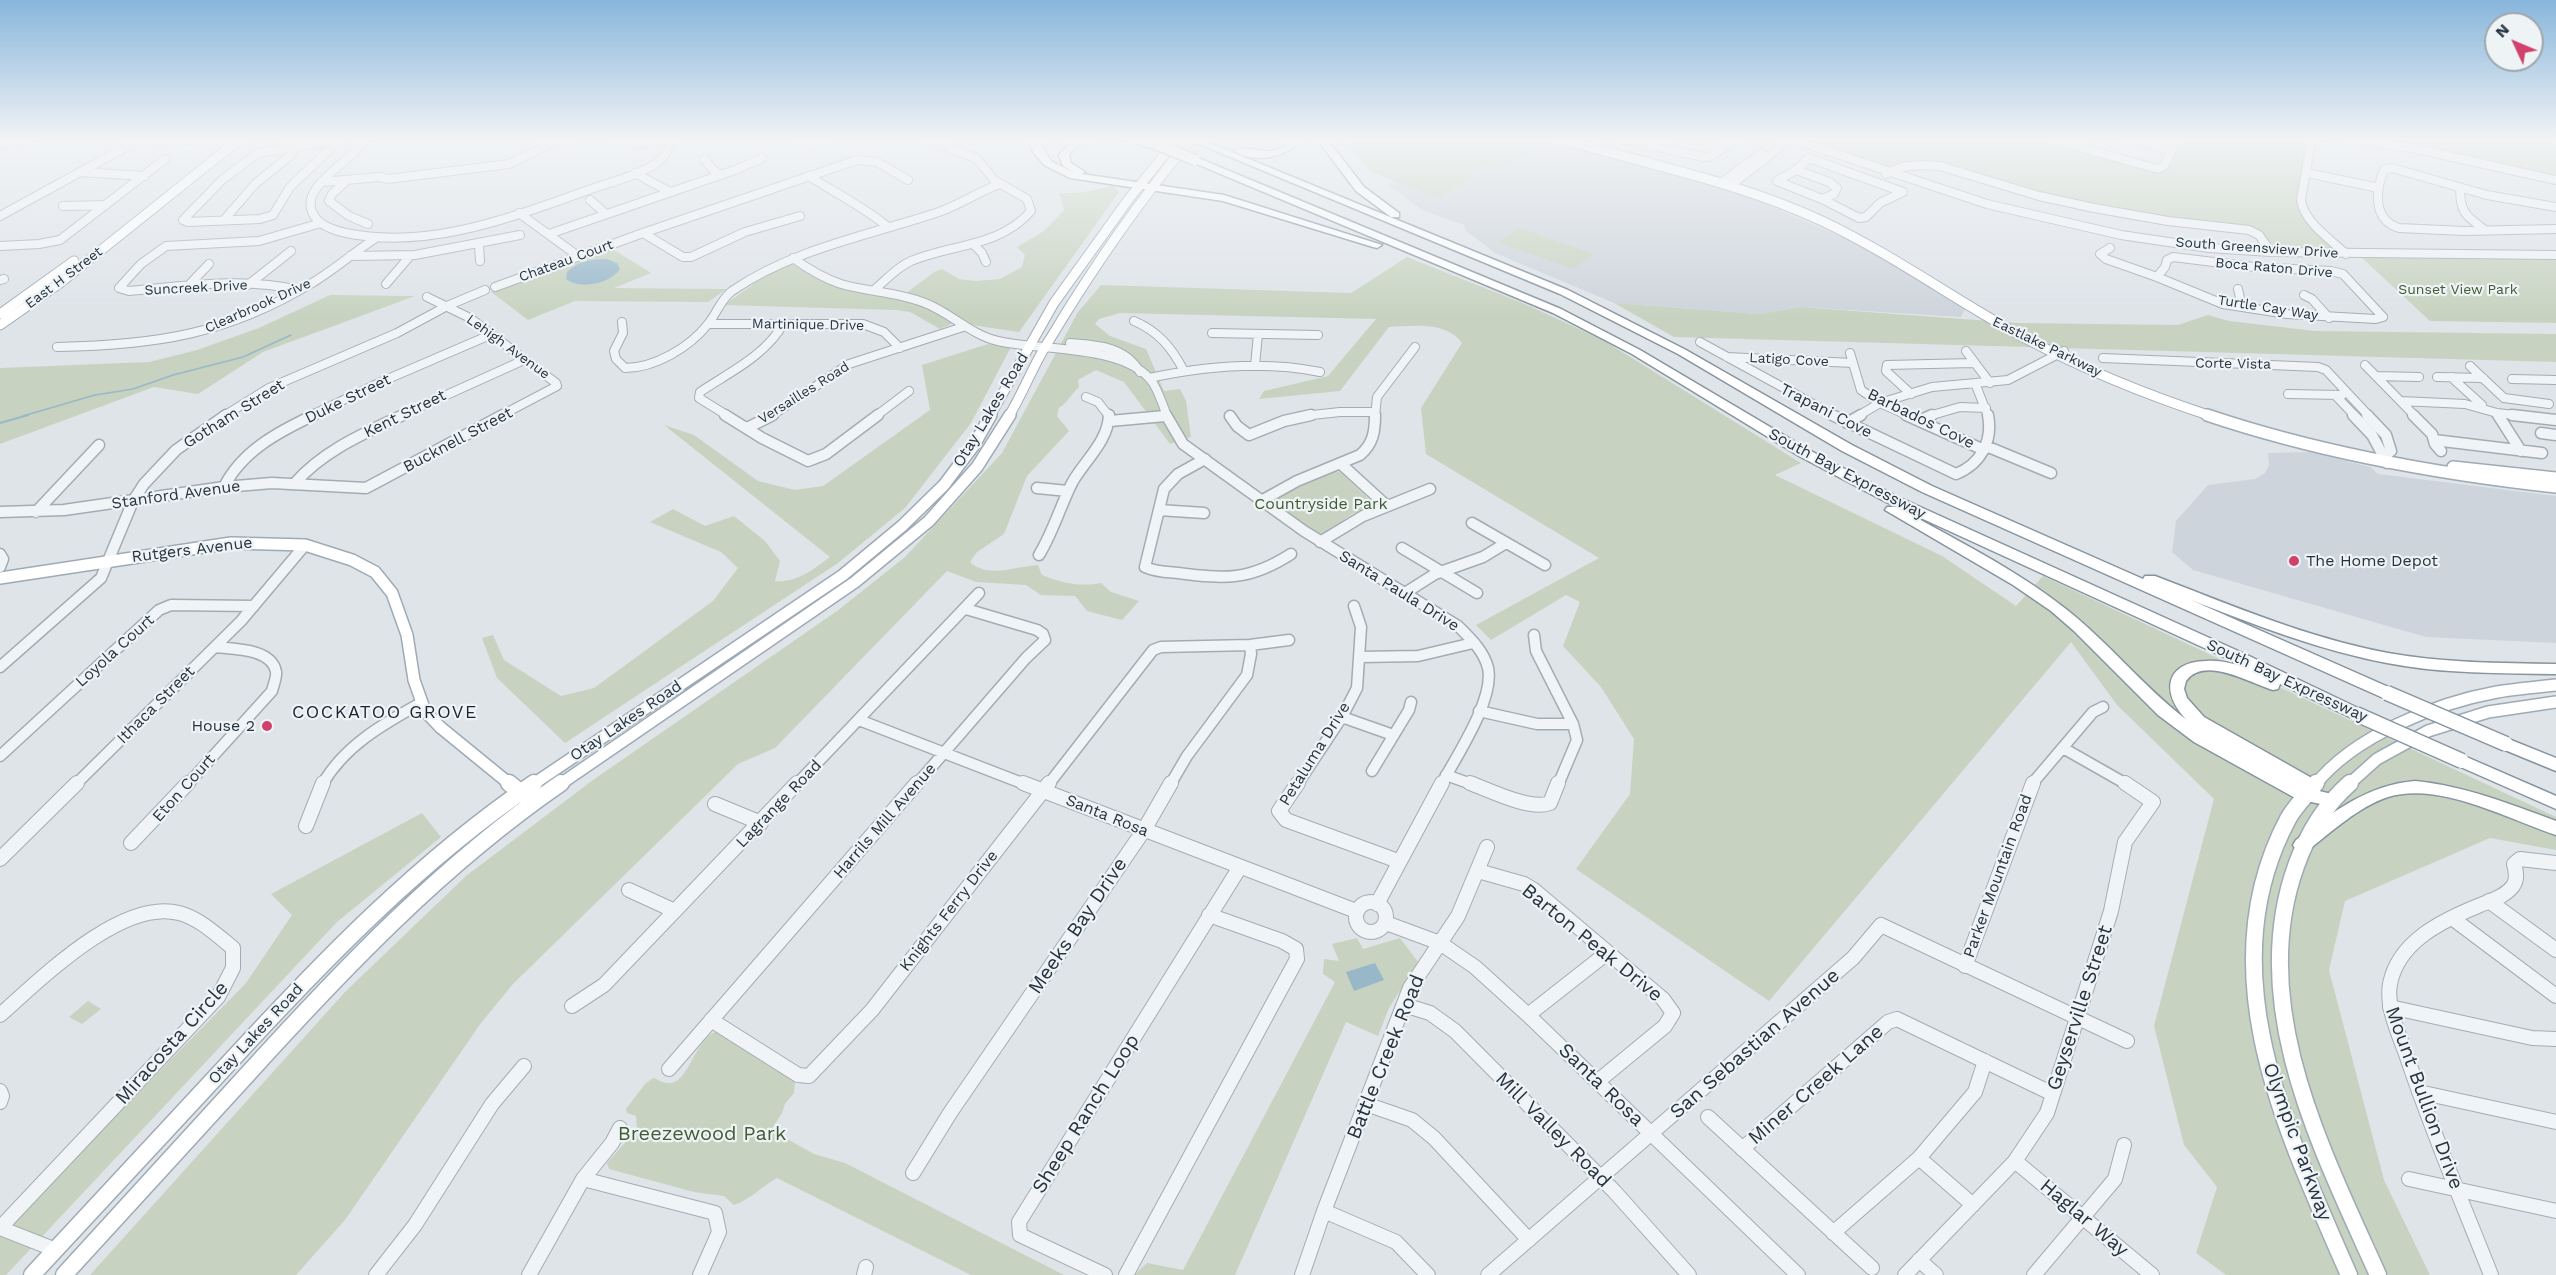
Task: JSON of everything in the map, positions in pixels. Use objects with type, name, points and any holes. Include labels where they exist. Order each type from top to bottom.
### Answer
[{"type":"highway","points":[[1220,198],[1241,202],[1485,281]]},
{"type":"highway","name":"South Bay Expressway","points":[[1286,198],[1538,302],[1616,342],[1804,453],[1940,523],[2242,659],[2353,715],[2556,803]]},
{"type":"highway","name":"South Bay Expressway","points":[[1340,198],[1564,292],[1634,327],[1904,477],[1985,516],[2410,703],[2509,742]]},
{"type":"highway","points":[[1371,198],[1403,220],[1476,255]]},
{"type":"highway","points":[[1804,453],[1866,495],[2044,599],[2079,627],[2181,725],[2226,754],[2330,800]]},
{"type":"highway","points":[[1904,477],[2106,562],[2322,642],[2377,656],[2435,664],[2556,669]]},
{"type":"highway","points":[[2307,790],[2198,721],[2179,701],[2175,688],[2176,681],[2181,674],[2194,667],[2228,668],[2353,715]]},
{"type":"highway","points":[[2509,742],[2556,758]]},
{"type":"highway","points":[[2509,742],[2556,765]]},
{"type":"highway","points":[[2302,845],[2358,806],[2395,789],[2415,788],[2449,793],[2556,828]]},
{"type":"main road","name":"East H Street","points":[[0,314],[64,269],[155,198]]},
{"type":"main road","name":"East H Street","points":[[0,325],[60,283],[166,198]]},
{"type":"main road","name":"Otay Lakes Road","points":[[32,1275],[321,963],[448,846],[520,792],[866,557],[944,485],[974,445],[1054,303],[1130,198]]},
{"type":"main road","name":"Otay Lakes Road","points":[[64,1275],[336,977],[440,877],[534,802],[855,582],[929,521],[954,495],[990,447],[1046,344],[1093,270],[1145,198]]},
{"type":"main road","name":"Eastlake Parkway","points":[[1773,198],[1830,219],[1881,246],[1940,285],[2061,353],[2136,389],[2213,416],[2386,460],[2496,482],[2556,488]]},
{"type":"main road","name":"Eastlake Parkway","points":[[2386,460],[2556,478]]},
{"type":"main road","name":"Rutgers Avenue","points":[[0,578],[231,543],[317,547],[360,563],[385,582],[397,604],[405,628],[414,680],[425,711],[440,727],[534,802]]},
{"type":"main road","points":[[721,674],[745,649],[778,625],[779,618]]},
{"type":"main road","name":"Olympic Parkway","points":[[2349,1275],[2301,1163],[2274,1088],[2264,1051],[2254,976],[2255,916],[2262,879],[2271,850],[2307,790],[2350,750],[2408,720],[2489,694],[2556,685]]},
{"type":"main road","name":"Olympic Parkway","points":[[2378,1275],[2331,1170],[2303,1094],[2285,1025],[2279,968],[2279,923],[2289,881],[2302,845],[2330,800],[2370,763],[2393,747],[2425,732],[2473,716],[2506,708],[2556,702]]},
{"type":"street","points":[[0,216],[32,198]]},
{"type":"street","points":[[0,246],[60,240],[116,198]]},
{"type":"street","points":[[204,198],[183,220],[188,222],[260,219],[273,215],[281,198]]},
{"type":"street","points":[[224,220],[243,198]]},
{"type":"street","points":[[311,198],[314,215],[321,223],[341,232],[376,238],[439,234],[479,226],[561,198]]},
{"type":"street","points":[[330,198],[329,201],[349,216],[368,224]]},
{"type":"street","points":[[549,234],[651,198]]},
{"type":"street","name":"Chateau Court","points":[[490,289],[743,198]]},
{"type":"street","points":[[844,198],[867,210],[888,227]]},
{"type":"street","points":[[622,322],[623,333],[614,351],[616,359],[630,369],[638,368],[680,348],[708,324],[719,304],[730,293],[793,258],[946,210],[967,198]]},
{"type":"street","points":[[874,290],[906,263],[999,235],[1024,219],[1031,211],[1026,198]]},
{"type":"street","points":[[1822,199],[1859,218],[1866,217],[1880,203],[1889,198]]},
{"type":"street","name":"South Greensview Drive","points":[[1966,198],[2121,235],[2209,248],[2346,254],[2556,255]]},
{"type":"street","points":[[2050,198],[2149,218],[2250,230],[2259,235],[2271,252]]},
{"type":"street","points":[[2301,198],[2304,211],[2346,254]]},
{"type":"street","points":[[2379,198],[2378,213],[2381,218],[2395,227],[2414,230],[2547,231],[2556,229]]},
{"type":"street","points":[[2459,198],[2458,203],[2466,216],[2485,230]]},
{"type":"street","points":[[2503,198],[2556,207]]},
{"type":"street","points":[[590,200],[606,214]]},
{"type":"street","points":[[63,206],[107,205]]},
{"type":"street","points":[[519,213],[578,256]]},
{"type":"street","points":[[643,233],[683,257],[691,257],[745,232],[800,216]]},
{"type":"street","name":"Suncreek Drive","points":[[299,290],[248,285],[188,286],[129,291],[122,291],[119,288],[160,249],[173,245],[259,241],[321,223]]},
{"type":"street","points":[[350,256],[393,258],[410,256],[520,235]]},
{"type":"street","name":"Clearbrook Drive","points":[[57,347],[134,344],[176,338],[229,322],[299,290],[376,238]]},
{"type":"street","points":[[479,244],[480,261]]},
{"type":"street","points":[[973,244],[982,253],[986,262]]},
{"type":"street","name":"Turtle Cay Way","points":[[2110,248],[2100,254],[2102,257],[2207,298],[2242,307],[2329,318],[2376,319],[2383,317]]},
{"type":"street","points":[[2209,248],[2217,264]]},
{"type":"street","points":[[248,285],[291,251]]},
{"type":"street","points":[[386,284],[410,256]]},
{"type":"street","points":[[793,258],[829,280],[924,302],[963,327],[999,341],[1046,344],[1094,354],[1140,372],[1149,378],[1184,371],[1255,366],[1320,372]]},
{"type":"street","name":"Boca Raton Drive","points":[[2157,277],[2170,258],[2217,264],[2339,273],[2383,317]]},
{"type":"street","points":[[188,286],[209,264]]},
{"type":"street","name":"Gotham Street","points":[[0,667],[93,587],[109,561],[133,501],[144,484],[176,450],[250,399],[311,368],[397,333],[447,306],[490,289]]},
{"type":"street","points":[[2238,289],[2242,307]]},
{"type":"street","points":[[2304,295],[2312,299],[2329,318]]},
{"type":"street","name":"Lehigh Avenue","points":[[426,297],[471,319],[556,383]]},
{"type":"street","points":[[1134,321],[1147,326],[1164,339],[1173,350],[1184,371]]},
{"type":"street","points":[[784,323],[781,330],[767,345],[698,396],[797,458],[813,460],[833,449],[909,391]]},
{"type":"street","name":"Martinique Drive","points":[[708,324],[863,324],[891,335],[900,348]]},
{"type":"street","name":"Versailles Road","points":[[747,428],[770,417],[843,368],[864,358],[963,327]]},
{"type":"street","points":[[1212,333],[1318,335]]},
{"type":"street","points":[[1255,366],[1258,334]]},
{"type":"street","name":"Duke Street","points":[[224,487],[231,473],[245,457],[280,431],[383,381],[490,335]]},
{"type":"street","name":"Trapani Cove","points":[[1700,342],[1847,423],[1956,474],[1968,471],[1979,460],[1985,448]]},
{"type":"street","points":[[1261,501],[1301,479],[1359,456],[1368,448],[1374,434],[1377,397],[1415,347]]},
{"type":"street","points":[[1966,351],[1990,383]]},
{"type":"street","name":"Barbados Cove","points":[[1850,353],[1861,390],[1880,403],[1919,421],[2051,473]]},
{"type":"street","points":[[1847,423],[1880,403],[1932,387],[2008,380],[2061,353]]},
{"type":"street","name":"Latigo Cove","points":[[1724,357],[1854,363]]},
{"type":"street","name":"Corte Vista","points":[[2103,358],[2212,364],[2313,365],[2326,370],[2388,439]]},
{"type":"street","name":"Kent Street","points":[[295,483],[315,463],[342,445],[425,404],[524,360]]},
{"type":"street","points":[[1911,394],[1886,371],[1887,365],[1974,363]]},
{"type":"street","points":[[2365,365],[2432,434],[2441,452]]},
{"type":"street","points":[[2470,366],[2504,398],[2549,404]]},
{"type":"street","points":[[2376,376],[2419,377]]},
{"type":"street","name":"Santa Paula Drive","points":[[1149,378],[1175,436],[1320,542],[1458,626],[1486,662],[1489,674],[1488,684],[1479,711],[1377,904]]},
{"type":"street","points":[[2437,378],[2482,378]]},
{"type":"street","points":[[2451,378],[2476,402],[2494,412],[2521,451]]},
{"type":"street","points":[[2512,379],[2554,381]]},
{"type":"street","name":"Bucknell Street","points":[[352,487],[366,488],[377,483],[555,389],[556,383]]},
{"type":"street","points":[[1975,383],[1989,416],[1990,435],[1985,448]]},
{"type":"street","points":[[2288,394],[2351,396]]},
{"type":"street","points":[[2335,395],[2373,438],[2386,460]]},
{"type":"street","points":[[1039,555],[1052,536],[1068,491],[1103,438],[1110,421],[1103,406],[1086,397]]},
{"type":"street","points":[[2401,401],[2465,404],[2494,412],[2556,420]]},
{"type":"street","points":[[1919,421],[1952,407],[1968,405],[1986,408]]},
{"type":"street","points":[[1230,416],[1237,426],[1249,435],[1258,434],[1282,422],[1321,412],[1374,412]]},
{"type":"street","points":[[1110,421],[1165,416]]},
{"type":"street","points":[[2541,433],[2556,435]]},
{"type":"street","points":[[2373,438],[2388,439],[2391,450],[2386,460]]},
{"type":"street","points":[[2434,440],[2542,453]]},
{"type":"street","points":[[36,512],[99,445]]},
{"type":"street","points":[[1205,459],[1178,474],[1170,481],[1163,493],[1145,567],[1203,577],[1235,578],[1269,570],[1291,554]]},
{"type":"street","points":[[1341,464],[1387,506]]},
{"type":"street","name":"Stanford Avenue","points":[[0,512],[36,512],[133,501],[224,487],[295,483],[352,487]]},
{"type":"street","points":[[1036,488],[1068,491]]},
{"type":"street","points":[[1320,542],[1363,516],[1430,489]]},
{"type":"street","points":[[1159,510],[1204,513]]},
{"type":"street","points":[[1472,523],[1545,565]]},
{"type":"street","points":[[1405,593],[1425,579],[1483,557],[1506,543]]},
{"type":"street","name":"Ithaca Street","points":[[0,858],[254,606],[304,545]]},
{"type":"street","points":[[1402,548],[1478,593]]},
{"type":"street","points":[[0,554],[3,559],[0,567]]},
{"type":"street","name":"Lagrange Road","points":[[572,1006],[604,985],[979,593]]},
{"type":"street","name":"Loyola Court","points":[[0,756],[159,610],[171,605],[254,606]]},
{"type":"street","name":"Petaluma Drive","points":[[1354,606],[1361,627],[1361,657],[1357,688],[1342,717],[1279,811],[1286,820],[1398,861]]},
{"type":"street","name":"Harrils Mill Avenue","points":[[669,1069],[1026,658],[1045,640],[1043,634],[1037,630],[966,609]]},
{"type":"street","points":[[1446,775],[1532,805],[1543,806],[1551,803],[1574,753],[1577,740],[1573,724],[1536,651],[1534,635]]},
{"type":"street","points":[[1250,645],[1289,640]]},
{"type":"street","points":[[1361,657],[1395,660],[1427,657],[1473,643]]},
{"type":"street","name":"Knights Ferry Drive","points":[[711,1020],[798,1075],[808,1076],[872,1010],[1153,650],[1161,647],[1250,645]]},
{"type":"street","name":"Meeks Bay Drive","points":[[913,1173],[950,1113],[1144,830],[1188,756],[1247,675],[1251,654],[1250,645]]},
{"type":"street","name":"Eton Court","points":[[131,843],[272,692],[276,672],[266,658],[250,652],[215,646]]},
{"type":"street","points":[[1372,771],[1409,710],[1411,702]]},
{"type":"street","points":[[306,826],[318,791],[340,760],[379,726],[421,703]]},
{"type":"street","name":"Parker Mountain Road","points":[[1965,966],[2000,876],[2031,785],[2093,712],[2103,707]]},
{"type":"street","points":[[1479,711],[1540,726],[1573,724]]},
{"type":"street","points":[[1342,717],[1393,735]]},
{"type":"street","name":"Santa Rosa","points":[[859,720],[1356,911]]},
{"type":"street","name":"Geyserville Street","points":[[1905,1275],[2015,1161],[2047,1113],[2111,911],[2126,842],[2138,821],[2153,802],[2138,790],[2063,748]]},
{"type":"street","points":[[715,804],[761,823]]},
{"type":"street","name":"Battle Creek Road","points":[[1302,1275],[1324,1211],[1404,1005],[1419,972],[1458,915],[1487,847]]},
{"type":"street","name":"Mount Bullion Drive","points":[[2491,1275],[2419,1092],[2390,1007],[2388,993],[2390,976],[2407,945],[2452,918],[2489,901],[2512,887],[2517,876],[2514,864],[2520,859],[2556,862]]},
{"type":"street","name":"Sheep Ranch Loop","points":[[1105,1275],[1020,1235],[1019,1222],[1240,867]]},
{"type":"street","name":"Barton Peak Drive","points":[[1478,871],[1524,884],[1534,890],[1663,999],[1673,1013],[1665,1026],[1597,1082]]},
{"type":"street","points":[[628,890],[675,911]]},
{"type":"street","points":[[2489,901],[2555,947]]},
{"type":"street","points":[[1367,903],[1377,904],[1385,910],[1386,923],[1374,930],[1364,929],[1356,923],[1356,911],[1367,903]]},
{"type":"street","name":"Miracosta Circle","points":[[0,1015],[47,974],[103,932],[142,915],[160,911],[181,913],[203,924],[233,948],[235,960],[233,975],[218,997],[0,1228]]},
{"type":"street","points":[[1126,1275],[1297,959],[1296,949],[1282,940],[1209,915]]},
{"type":"street","points":[[2452,918],[2556,996]]},
{"type":"street","name":"Santa Rosa","points":[[1386,923],[1440,943],[1475,967],[1528,1014],[1798,1275]]},
{"type":"street","name":"San Sebastian Avenue","points":[[1488,1275],[1853,958],[1881,925],[1965,966]]},
{"type":"street","points":[[1528,1014],[1607,953]]},
{"type":"street","points":[[1965,966],[2127,1041]]},
{"type":"street","name":"Mill Valley Road","points":[[1404,1005],[1430,1014],[1455,1031],[1600,1177],[1689,1275]]},
{"type":"street","points":[[2390,1007],[2532,1038],[2556,1040]]},
{"type":"street","name":"Miner Creek Lane","points":[[1742,1149],[1888,1022],[1897,1019],[2053,1094]]},
{"type":"street","points":[[1833,1233],[1919,1158],[1975,1092],[1985,1060]]},
{"type":"street","points":[[376,1275],[415,1225],[492,1104],[524,1066]]},
{"type":"street","points":[[0,1090],[2,1096],[0,1102]]},
{"type":"street","points":[[2419,1092],[2556,1122]]},
{"type":"street","points":[[1366,1104],[1412,1120],[1427,1132],[1529,1240]]},
{"type":"street","points":[[1708,1117],[1872,1268]]},
{"type":"street","points":[[529,1275],[583,1179],[612,1143],[620,1128]]},
{"type":"street","points":[[2034,1275],[2115,1179],[2124,1145]]},
{"type":"street","points":[[1919,1158],[1974,1205]]},
{"type":"street","name":"Haglar Way","points":[[2015,1161],[2152,1275]]},
{"type":"street","points":[[583,1179],[716,1213],[719,1232],[700,1275]]},
{"type":"street","points":[[2409,1179],[2556,1211]]},
{"type":"street","points":[[1324,1211],[1396,1242],[1428,1275]]},
{"type":"street","points":[[0,1228],[56,1250]]},
{"type":"street","points":[[1919,1260],[1936,1275]]},
{"type":"shaded area","points":[[1406,198],[1754,198],[1860,245],[1965,309],[1961,317],[1800,307],[1759,314],[1614,303],[1495,253],[1466,231],[1464,225],[1422,210]]},
{"type":"shaded area","points":[[2311,452],[2370,467],[2378,474],[2556,496],[2556,643],[2426,637],[2193,570],[2172,552],[2176,521],[2208,485],[2255,479],[2265,473],[2269,465],[2268,453]]},
{"type":"green space","points":[[1061,198],[1114,198],[1019,332],[971,325],[962,319],[940,329],[910,312],[897,310],[724,305],[755,283],[788,264],[826,283],[897,300],[934,272],[942,269],[959,279],[976,281],[1000,279],[1022,267],[1025,255],[1017,247],[1044,231],[1064,210]]},
{"type":"green space","points":[[2054,198],[2303,198],[2310,217],[2347,253],[2273,251],[2259,234]]},
{"type":"green space","points":[[1520,228],[1594,254],[1573,269],[1498,242]]},
{"type":"green space","points":[[611,248],[651,273],[614,288],[727,289],[708,302],[575,301],[528,320],[491,292]]},
{"type":"green space","points":[[1407,257],[1525,304],[1603,340],[1801,463],[1775,475],[1942,556],[2016,606],[2043,576],[2556,817],[2556,850],[2490,838],[2345,901],[2329,970],[2384,1180],[2430,1275],[2226,1275],[2196,1253],[2217,1187],[2184,1145],[2154,1026],[2214,799],[2117,705],[2071,642],[1769,1001],[1576,869],[1630,794],[1634,739],[1601,687],[1563,646],[1580,602],[1566,595],[1491,640],[1476,625],[1599,558],[1426,454],[1421,408],[1462,343],[1447,331],[1438,328],[1389,327],[1340,391],[1259,399],[1264,391],[1328,376],[1376,319],[1120,313],[1099,319],[1095,324],[1110,336],[1146,349],[1164,391],[1180,389],[1186,401],[1191,437],[1170,444],[1124,382],[1096,370],[1078,380],[1079,387],[1059,408],[1057,416],[1069,431],[1027,476],[1004,534],[977,552],[970,562],[985,570],[994,571],[1038,565],[1042,575],[1056,580],[1078,584],[1101,583],[1111,592],[1139,601],[1122,620],[1087,611],[1075,596],[1041,595],[1026,585],[976,582],[947,571],[775,748],[738,764],[513,984],[481,1023],[345,1220],[296,1275],[90,1275],[345,992],[466,876],[593,780],[837,611],[905,557],[1002,453],[1078,312],[1101,285],[1351,293]]},
{"type":"green space","name":"Sunset View Park","points":[[2361,257],[2556,259],[2556,323],[2430,321]]},
{"type":"green space","points":[[330,295],[415,296],[263,352],[198,394],[154,387],[0,444],[0,368],[149,362],[197,350],[259,328]]},
{"type":"green space","points":[[1614,303],[1759,314],[1800,307],[2017,323],[2178,325],[2208,315],[2229,321],[2315,331],[2556,334],[2556,362],[1674,337]]},
{"type":"green space","points":[[988,344],[1011,347],[971,423],[905,508],[838,563],[565,743],[497,678],[482,638],[493,635],[504,660],[561,696],[594,688],[713,601],[738,568],[721,552],[650,522],[673,509],[705,526],[734,516],[765,541],[780,561],[775,581],[798,577],[830,557],[664,425],[694,435],[758,481],[795,490],[823,486],[930,410],[922,365]]},
{"type":"green space","name":"Countryside Park","points":[[1334,471],[1340,472],[1373,503],[1323,534],[1317,534],[1272,503],[1273,499]]},
{"type":"green space","points":[[422,813],[441,837],[337,922],[6,1275],[0,1275],[0,1234],[246,983],[292,915],[271,894]]},
{"type":"green space","points":[[1357,938],[1363,949],[1400,938],[1418,962],[1389,1008],[1378,1036],[1346,1022],[1235,1275],[1134,1275],[1147,1263],[1183,1270],[1335,982],[1323,974],[1324,959],[1339,961],[1332,944]]},
{"type":"green space","points":[[88,1001],[101,1009],[82,1024],[69,1017]]},
{"type":"green space","name":"Breezewood Park","points":[[717,1031],[792,1077],[795,1082],[794,1093],[785,1104],[771,1130],[814,1154],[845,1163],[1064,1275],[971,1275],[777,1178],[734,1205],[724,1196],[694,1192],[609,1169],[607,1163],[637,1129],[636,1116],[627,1113],[626,1109],[645,1084],[653,1078],[667,1083],[674,1082],[681,1077],[702,1043]]},
{"type":"water","points":[[607,259],[617,263],[620,269],[602,282],[587,285],[566,279],[567,272],[576,265],[591,260]]},
{"type":"water","points":[[1375,963],[1384,980],[1354,991],[1346,972]]},
{"type":"waterway","points":[[23,416],[95,395],[133,389],[173,375],[243,357],[291,335]]},
{"type":"waterway","points":[[0,423],[28,415]]},
{"type":"place","name":"The Home Depot","points":[[2294,561]]},
{"type":"place","name":"House 2","points":[[267,726]]},
{"type":"district","name":"COCKATOO GROVE","points":[[385,713]]}]
